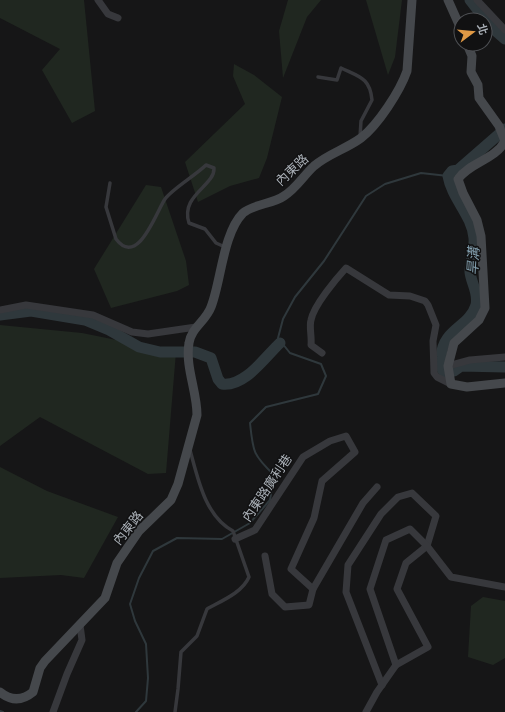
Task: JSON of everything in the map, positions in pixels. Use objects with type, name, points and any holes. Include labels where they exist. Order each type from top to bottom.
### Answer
[{"type":"street","points":[[98,0],[108,14],[118,18]]},
{"type":"street","name":"內東路","points":[[0,692],[7,697],[14,699],[28,696],[33,692],[40,668],[45,661],[80,626],[104,598],[110,586],[113,571],[139,531],[171,500],[178,484],[197,415],[197,404],[189,351],[191,336],[210,309],[226,248],[235,225],[243,213],[284,196],[314,166],[328,155],[360,138],[376,123],[404,80],[407,71],[412,0]]},
{"type":"street","points":[[448,0],[453,12]]},
{"type":"street","points":[[477,0],[505,30]]},
{"type":"street","points":[[451,384],[448,366],[454,343],[479,320],[485,308],[481,236],[477,220],[463,193],[458,179],[474,165],[502,148],[505,141],[499,126],[480,98],[478,85],[471,72],[472,56],[470,52]]},
{"type":"street","points":[[322,353],[311,345],[311,319],[330,285],[346,268],[389,295],[410,296],[425,301],[428,304],[436,324],[433,341],[433,369],[437,377],[451,384],[467,387],[505,383]]},
{"type":"street","points":[[0,310],[26,305],[93,315],[132,332],[148,334],[196,327]]},
{"type":"street","points":[[448,366],[470,360],[505,357]]},
{"type":"street","name":"內東路廣利巷","points":[[235,539],[255,530],[303,457],[330,441],[346,436],[355,452],[322,481],[314,518],[292,569],[314,589]]},
{"type":"street","points":[[266,556],[272,594],[285,607],[309,605],[314,589],[363,503],[377,487]]},
{"type":"street","points":[[366,712],[396,665],[428,647],[397,589],[406,563],[427,546],[436,516],[412,493],[398,497],[381,514],[348,565],[346,592],[382,685]]},
{"type":"street","points":[[396,665],[370,589],[386,540],[410,529],[427,546],[451,577],[505,587]]},
{"type":"street","points":[[53,712],[67,674],[82,640],[80,626]]},
{"type":"lane","points":[[318,77],[337,80],[341,68],[365,79],[369,84],[372,100],[360,121],[360,138]]},
{"type":"lane","points":[[110,183],[106,207],[116,239],[119,243],[126,247],[134,246],[139,244],[146,235],[166,198],[206,165],[210,165],[214,168],[213,176],[197,193],[188,207],[187,216],[189,223],[205,229],[216,243],[226,248]]},
{"type":"lane","name":"內東路廣利巷","points":[[175,712],[181,652],[197,636],[207,609],[232,595],[246,584],[249,577],[233,531],[222,526],[211,512],[198,479],[189,446]]},
{"type":"shaded area","points":[[0,0],[84,0],[95,111],[72,123],[42,70],[60,49],[0,18]]},
{"type":"shaded area","points":[[288,0],[321,0],[307,17],[283,78],[279,31]]},
{"type":"shaded area","points":[[366,0],[402,0],[395,57],[388,75]]},
{"type":"shaded area","points":[[234,64],[254,75],[282,97],[267,158],[259,178],[230,186],[198,202],[185,162],[245,104],[233,76]]},
{"type":"shaded area","points":[[146,185],[161,187],[186,261],[189,285],[177,291],[111,308],[94,269]]},
{"type":"shaded area","points":[[0,325],[82,333],[176,352],[166,473],[148,474],[40,417],[0,446]]},
{"type":"shaded area","points":[[0,467],[47,491],[118,517],[84,578],[61,575],[0,578]]},
{"type":"shaded area","points":[[483,597],[505,601],[505,658],[493,665],[468,657],[471,606]]},
{"type":"waterway","name":"旱溝","points":[[470,0],[490,26],[505,39]]},
{"type":"waterway","name":"旱溝","points":[[505,129],[458,170],[452,171],[448,176],[453,192],[470,222],[474,238],[470,272],[477,301],[473,313],[446,340],[440,362],[441,368],[445,373],[454,371],[461,366],[505,367]]},
{"type":"waterway","points":[[136,712],[146,701],[148,678],[146,644],[135,621],[130,604],[139,578],[153,551],[177,538],[222,539],[250,523],[270,500],[274,475],[262,463],[255,452],[250,423],[266,407],[318,394],[326,376],[321,364],[290,353],[278,338],[283,319],[295,297],[324,261],[366,196],[385,184],[421,173],[448,176]]},
{"type":"waterway","points":[[0,315],[31,311],[85,320],[109,330],[139,347],[160,352],[195,352],[211,358],[218,379],[222,384],[230,384],[247,376],[280,343]]}]
